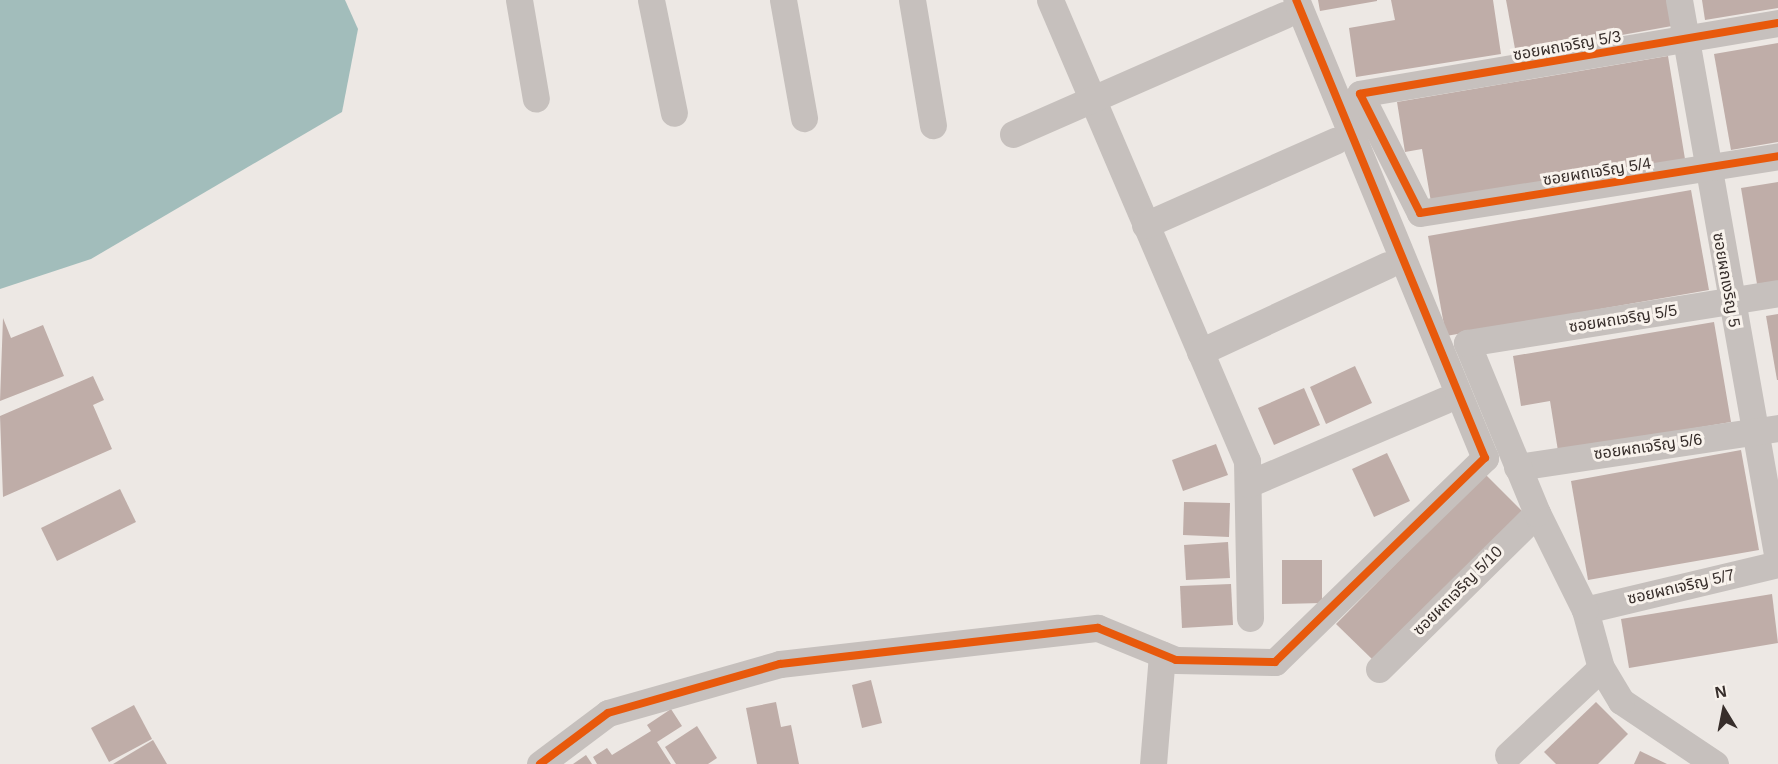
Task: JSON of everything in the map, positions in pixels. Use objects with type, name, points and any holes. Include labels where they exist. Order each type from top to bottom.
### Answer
[{"type":"street","points":[[519,0],[536,99]]},
{"type":"street","points":[[651,0],[674,112]]},
{"type":"street","points":[[783,0],[804,118]]},
{"type":"street","points":[[912,0],[933,125]]},
{"type":"street","points":[[1050,0],[1089,97],[1247,461],[1250,618]]},
{"type":"street","name":"ซอยผถเงริญ 5","points":[[1679,0],[1729,302],[1766,430],[1778,562]]},
{"type":"street","points":[[540,764],[608,713],[780,663],[1098,628],[1176,660],[1275,662],[1485,458],[1290,8],[1089,97],[1013,134]]},
{"type":"street","name":"ซอยผถเจริญ 5/3","points":[[1420,213],[1360,94],[1778,23]]},
{"type":"street","points":[[1145,225],[1335,141]]},
{"type":"street","name":"ซอยผถเจริญ 5/4","points":[[1420,213],[1778,156]]},
{"type":"street","points":[[1200,352],[1388,266]]},
{"type":"street","name":"ซอยผถเจริญ 5/5","points":[[1517,467],[1467,343],[1778,293]]},
{"type":"street","points":[[1248,484],[1445,400]]},
{"type":"street","name":"ซอยผถเจริญ 5/6","points":[[1517,467],[1766,430]]},
{"type":"street","points":[[1517,467],[1585,610],[1601,668],[1621,701],[1715,764]]},
{"type":"street","name":"ซอยผถเจริญ 5/10","points":[[1379,669],[1537,513]]},
{"type":"street","name":"ซอยผถเจริญ 5/7","points":[[1585,610],[1778,562]]},
{"type":"street","points":[[1153,764],[1162,654]]},
{"type":"street","points":[[1508,754],[1601,668]]},
{"type":"water","points":[[0,0],[345,0],[358,29],[342,112],[91,259],[0,289]]},
{"type":"building","points":[[1318,0],[1377,0],[1377,1],[1320,11]]},
{"type":"building","points":[[1391,0],[1493,0],[1501,54],[1356,77],[1349,28],[1395,20]]},
{"type":"building","points":[[1506,0],[1668,0],[1672,26],[1516,54]]},
{"type":"building","points":[[1702,0],[1778,0],[1778,8],[1705,20]]},
{"type":"building","points":[[1778,43],[1778,142],[1731,150],[1714,54]]},
{"type":"building","points":[[1668,56],[1685,159],[1431,202],[1422,149],[1405,152],[1397,102]]},
{"type":"building","points":[[1778,182],[1778,281],[1757,284],[1741,188]]},
{"type":"building","points":[[1691,190],[1709,290],[1446,336],[1428,236]]},
{"type":"building","points":[[1778,314],[1778,380],[1777,380],[1766,316]]},
{"type":"building","points":[[3,318],[11,338],[43,325],[64,376],[0,401]]},
{"type":"building","points":[[1714,322],[1731,422],[1558,451],[1550,401],[1521,406],[1513,356]]},
{"type":"building","points":[[1355,366],[1372,403],[1326,424],[1310,387]]},
{"type":"building","points":[[93,376],[104,400],[93,405],[112,449],[3,497],[0,416]]},
{"type":"building","points":[[1304,388],[1320,425],[1274,445],[1258,408]]},
{"type":"building","points":[[1216,444],[1228,475],[1183,491],[1172,460]]},
{"type":"building","points":[[1741,450],[1759,550],[1588,580],[1571,481]]},
{"type":"building","points":[[1387,453],[1410,501],[1374,517],[1352,469]]},
{"type":"building","points":[[1485,474],[1523,512],[1374,661],[1336,624]]},
{"type":"building","points":[[120,489],[136,522],[57,561],[41,528]]},
{"type":"building","points":[[1184,502],[1230,503],[1229,537],[1183,535]]},
{"type":"building","points":[[1228,542],[1230,578],[1186,580],[1184,545]]},
{"type":"building","points":[[1282,560],[1322,560],[1322,603],[1282,604]]},
{"type":"building","points":[[1231,584],[1233,625],[1182,628],[1180,586]]},
{"type":"building","points":[[1772,594],[1778,643],[1629,668],[1621,619]]},
{"type":"building","points":[[871,680],[882,723],[862,728],[852,685]]},
{"type":"building","points":[[776,702],[781,727],[791,725],[799,764],[757,764],[746,708]]},
{"type":"building","points":[[1596,702],[1628,734],[1598,764],[1556,764],[1544,752]]},
{"type":"building","points":[[134,705],[152,739],[109,762],[91,728]]},
{"type":"building","points":[[671,709],[682,726],[657,742],[671,764],[597,764],[593,757],[607,748],[612,755],[651,731],[647,725]]},
{"type":"building","points":[[697,726],[717,758],[708,764],[676,764],[665,747]]},
{"type":"building","points":[[153,740],[167,764],[113,764]]},
{"type":"building","points":[[1640,751],[1667,764],[1634,764]]},
{"type":"building","points":[[586,755],[592,764],[573,764]]},
{"type":"cycle path","points":[[540,764],[608,713],[780,664],[1098,628],[1176,660],[1275,662],[1485,458],[1296,0]]},
{"type":"cycle path","points":[[1778,23],[1360,94],[1420,213],[1778,156]]}]
